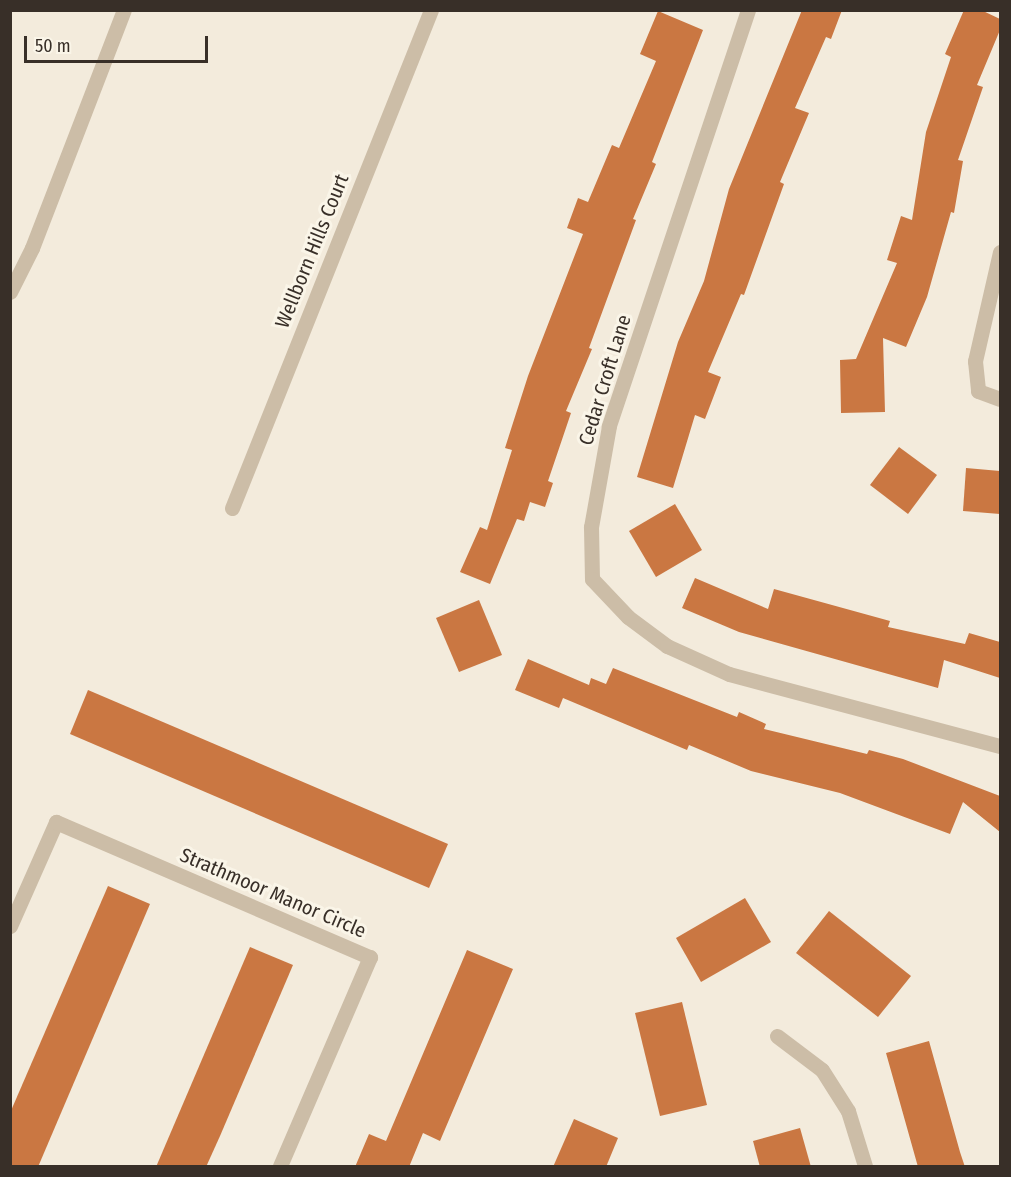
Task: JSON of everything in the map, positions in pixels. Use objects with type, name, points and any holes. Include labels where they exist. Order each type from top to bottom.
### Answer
[{"type":"street","points":[[10,291],[32,248],[123,10]]},
{"type":"street","name":"Wellborn Hills Court","points":[[232,508],[431,10]]},
{"type":"street","name":"Cedar Croft Lane","points":[[748,10],[609,426],[591,527],[592,579],[628,617],[667,646],[729,674],[1000,746]]},
{"type":"street","points":[[1000,252],[975,361],[978,391],[1000,399]]},
{"type":"street","name":"Strathmoor Manor Circle","points":[[10,926],[56,822],[370,957],[280,1167]]},
{"type":"street","points":[[777,1036],[822,1070],[848,1111],[866,1167]]},
{"type":"building","points":[[802,10],[842,10],[831,39],[826,37],[795,108],[809,113],[780,182],[784,184],[744,295],[741,294],[708,372],[721,377],[705,419],[695,415],[673,488],[637,477],[678,342],[704,281],[729,189]]},
{"type":"building","points":[[964,10],[981,10],[1000,19],[1000,30],[977,85],[983,87],[958,160],[963,161],[954,213],[951,212],[927,297],[906,347],[883,338],[885,412],[841,413],[840,360],[856,359],[897,263],[887,260],[901,216],[912,220],[926,132],[951,57],[945,54]]},
{"type":"building","points":[[658,11],[703,30],[652,162],[656,164],[633,219],[636,220],[589,348],[592,349],[566,411],[571,413],[548,481],[553,483],[545,507],[530,502],[524,521],[517,519],[490,584],[460,572],[480,527],[487,530],[512,450],[505,448],[528,376],[583,234],[567,228],[578,198],[588,202],[612,145],[619,148],[656,61],[640,54]]},
{"type":"building","points":[[899,447],[937,475],[908,514],[870,485]]},
{"type":"building","points":[[966,468],[1000,471],[1000,514],[963,511]]},
{"type":"building","points":[[675,504],[702,550],[656,577],[629,531]]},
{"type":"building","points":[[695,578],[768,609],[774,589],[890,621],[888,627],[965,644],[969,633],[1000,642],[1000,678],[944,660],[938,688],[739,632],[682,608]]},
{"type":"building","points":[[479,600],[502,655],[459,672],[436,618]]},
{"type":"building","points":[[528,659],[589,685],[591,678],[606,684],[613,668],[737,717],[739,712],[766,724],[764,729],[867,754],[869,750],[903,759],[1000,796],[1000,832],[963,802],[950,834],[840,793],[751,771],[689,745],[687,750],[563,698],[559,708],[515,690]]},
{"type":"building","points":[[88,690],[448,844],[429,888],[70,734]]},
{"type":"building","points":[[108,886],[150,904],[38,1167],[10,1167],[10,1113]]},
{"type":"building","points":[[745,898],[771,942],[701,982],[676,938]]},
{"type":"building","points":[[829,911],[911,976],[878,1017],[796,953]]},
{"type":"building","points":[[250,947],[293,965],[220,1136],[206,1167],[156,1167]]},
{"type":"building","points":[[467,950],[513,969],[440,1141],[423,1133],[409,1167],[355,1167],[369,1134],[386,1141]]},
{"type":"building","points":[[682,1002],[707,1105],[660,1116],[635,1013]]},
{"type":"building","points":[[929,1041],[965,1167],[918,1167],[886,1053]]},
{"type":"building","points":[[574,1119],[618,1138],[606,1167],[553,1167]]},
{"type":"building","points":[[800,1128],[811,1167],[760,1167],[753,1141]]}]
